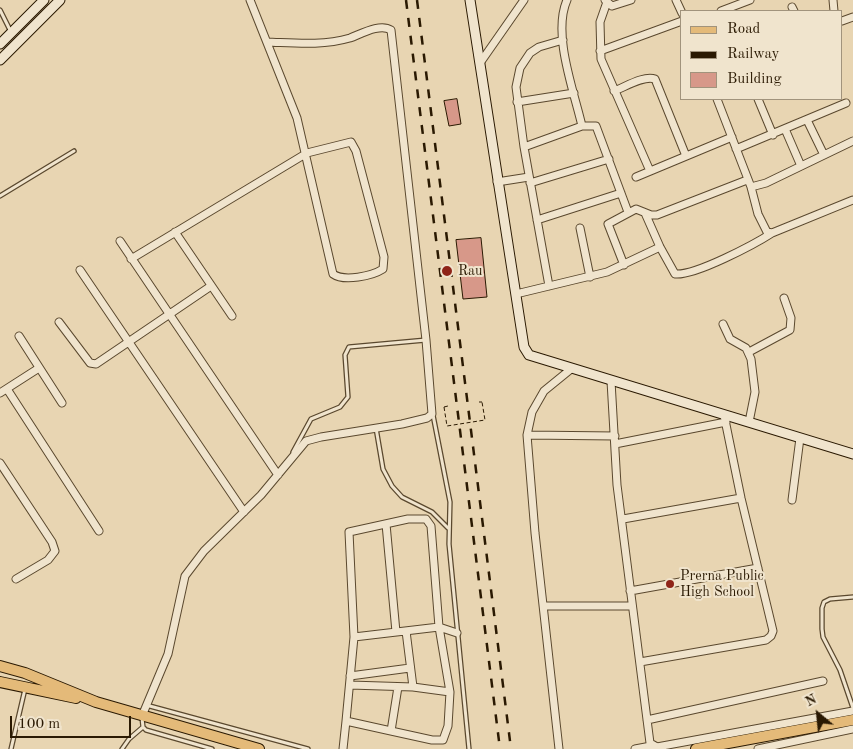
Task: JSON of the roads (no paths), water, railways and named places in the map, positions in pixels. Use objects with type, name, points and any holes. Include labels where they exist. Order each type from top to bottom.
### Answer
[{"type":"main road","points":[[0,666],[25,673],[96,702],[259,749]]},
{"type":"main road","points":[[0,682],[25,689],[96,702]]},
{"type":"main road","points":[[696,749],[853,720]]},
{"type":"street","points":[[0,44],[44,0]]},
{"type":"street","points":[[0,60],[60,0]]},
{"type":"street","points":[[132,258],[307,153],[344,142],[354,144],[384,257],[383,269],[378,272],[344,278],[333,274],[307,153],[289,94],[250,0]]},
{"type":"street","points":[[470,0],[497,182],[526,351],[534,358],[725,418],[749,422],[853,454]]},
{"type":"street","points":[[480,63],[524,0]]},
{"type":"street","points":[[567,0],[562,19],[563,40],[582,126]]},
{"type":"street","points":[[631,0],[612,6],[606,1],[600,22],[600,51],[614,91],[650,171]]},
{"type":"street","points":[[725,10],[750,0]]},
{"type":"street","points":[[600,51],[680,22]]},
{"type":"street","points":[[142,716],[145,704],[168,654],[185,576],[204,551],[244,512],[288,462],[311,439],[422,420],[432,414],[426,340],[391,30],[382,27],[336,42],[315,44],[267,42]]},
{"type":"street","points":[[549,286],[517,102],[518,75],[525,59],[539,47],[563,40]]},
{"type":"street","points":[[614,91],[644,80],[655,79],[686,156]]},
{"type":"street","points":[[517,102],[574,93]]},
{"type":"street","points":[[717,100],[764,228],[767,232],[772,233]]},
{"type":"street","points":[[758,100],[773,134]]},
{"type":"street","points":[[736,149],[846,103]]},
{"type":"street","points":[[807,120],[824,155]]},
{"type":"street","points":[[524,147],[582,126],[596,126],[628,212]]},
{"type":"street","points":[[785,129],[801,166]]},
{"type":"street","points":[[636,177],[732,137]]},
{"type":"street","points":[[624,265],[608,224],[628,212],[636,209],[656,215],[749,183],[766,183],[853,141]]},
{"type":"street","points":[[497,182],[530,180],[609,159]]},
{"type":"street","points":[[537,220],[621,193]]},
{"type":"street","points":[[645,213],[670,269],[675,274],[680,275],[751,246],[772,233],[853,200]]},
{"type":"street","points":[[580,228],[590,276]]},
{"type":"street","points":[[175,232],[232,316]]},
{"type":"street","points":[[120,241],[278,475]]},
{"type":"street","points":[[516,294],[590,276],[624,265],[660,247]]},
{"type":"street","points":[[80,270],[244,512]]},
{"type":"street","points":[[60,322],[90,363],[96,364],[211,286]]},
{"type":"street","points":[[749,352],[790,330],[791,318],[784,298]]},
{"type":"street","points":[[724,324],[730,340],[749,352],[755,392],[749,422]]},
{"type":"street","points":[[19,336],[62,403]]},
{"type":"street","points":[[39,368],[3,391],[99,531]]},
{"type":"street","points":[[559,749],[527,435],[532,412],[540,397],[571,369]]},
{"type":"street","points":[[611,381],[622,519],[651,746]]},
{"type":"street","points":[[527,435],[615,440],[725,418]]},
{"type":"street","points":[[640,662],[766,640],[773,631],[741,498],[725,418]]},
{"type":"street","points":[[792,500],[800,438]]},
{"type":"street","points":[[0,463],[52,542],[55,551],[48,560],[16,579]]},
{"type":"street","points":[[622,519],[741,498]]},
{"type":"street","points":[[343,749],[354,636],[348,536],[353,530],[421,518],[426,519],[431,526],[440,628],[450,692],[448,726],[443,740],[432,740],[346,721]]},
{"type":"street","points":[[386,524],[396,632]]},
{"type":"street","points":[[630,591],[758,568]]},
{"type":"street","points":[[544,606],[632,606]]},
{"type":"street","points":[[354,636],[440,628],[457,633]]},
{"type":"street","points":[[406,631],[412,687]]},
{"type":"street","points":[[350,676],[410,668]]},
{"type":"street","points":[[647,720],[824,681]]},
{"type":"street","points":[[350,685],[412,687],[450,692]]},
{"type":"street","points":[[391,731],[398,687]]},
{"type":"street","points":[[635,749],[651,746],[657,747],[853,709]]},
{"type":"street","points":[[758,749],[853,728]]},
{"type":"lane","points":[[0,10],[12,32]]},
{"type":"lane","points":[[0,196],[74,151]]},
{"type":"lane","points":[[288,462],[307,424],[316,417],[340,407],[348,397],[345,351],[349,347],[426,340]]},
{"type":"lane","points":[[432,414],[448,488],[448,528],[469,749]]},
{"type":"lane","points":[[376,428],[384,469],[392,486],[402,497],[432,512],[448,528]]},
{"type":"lane","points":[[853,597],[830,599],[824,602],[822,608],[822,629],[853,709]]},
{"type":"lane","points":[[11,749],[25,689]]},
{"type":"lane","points":[[145,704],[308,749]]},
{"type":"lane","points":[[142,716],[143,727]]},
{"type":"lane","points":[[122,749],[129,739],[143,727]]},
{"type":"lane","points":[[143,727],[212,749]]},
{"type":"railway","points":[[406,0],[500,749]]},
{"type":"railway","points":[[417,0],[511,749]]},
{"type":"place","name":"Rau","points":[[447,271]]},
{"type":"place","name":"Prerna Public High School","points":[[670,584]]}]
